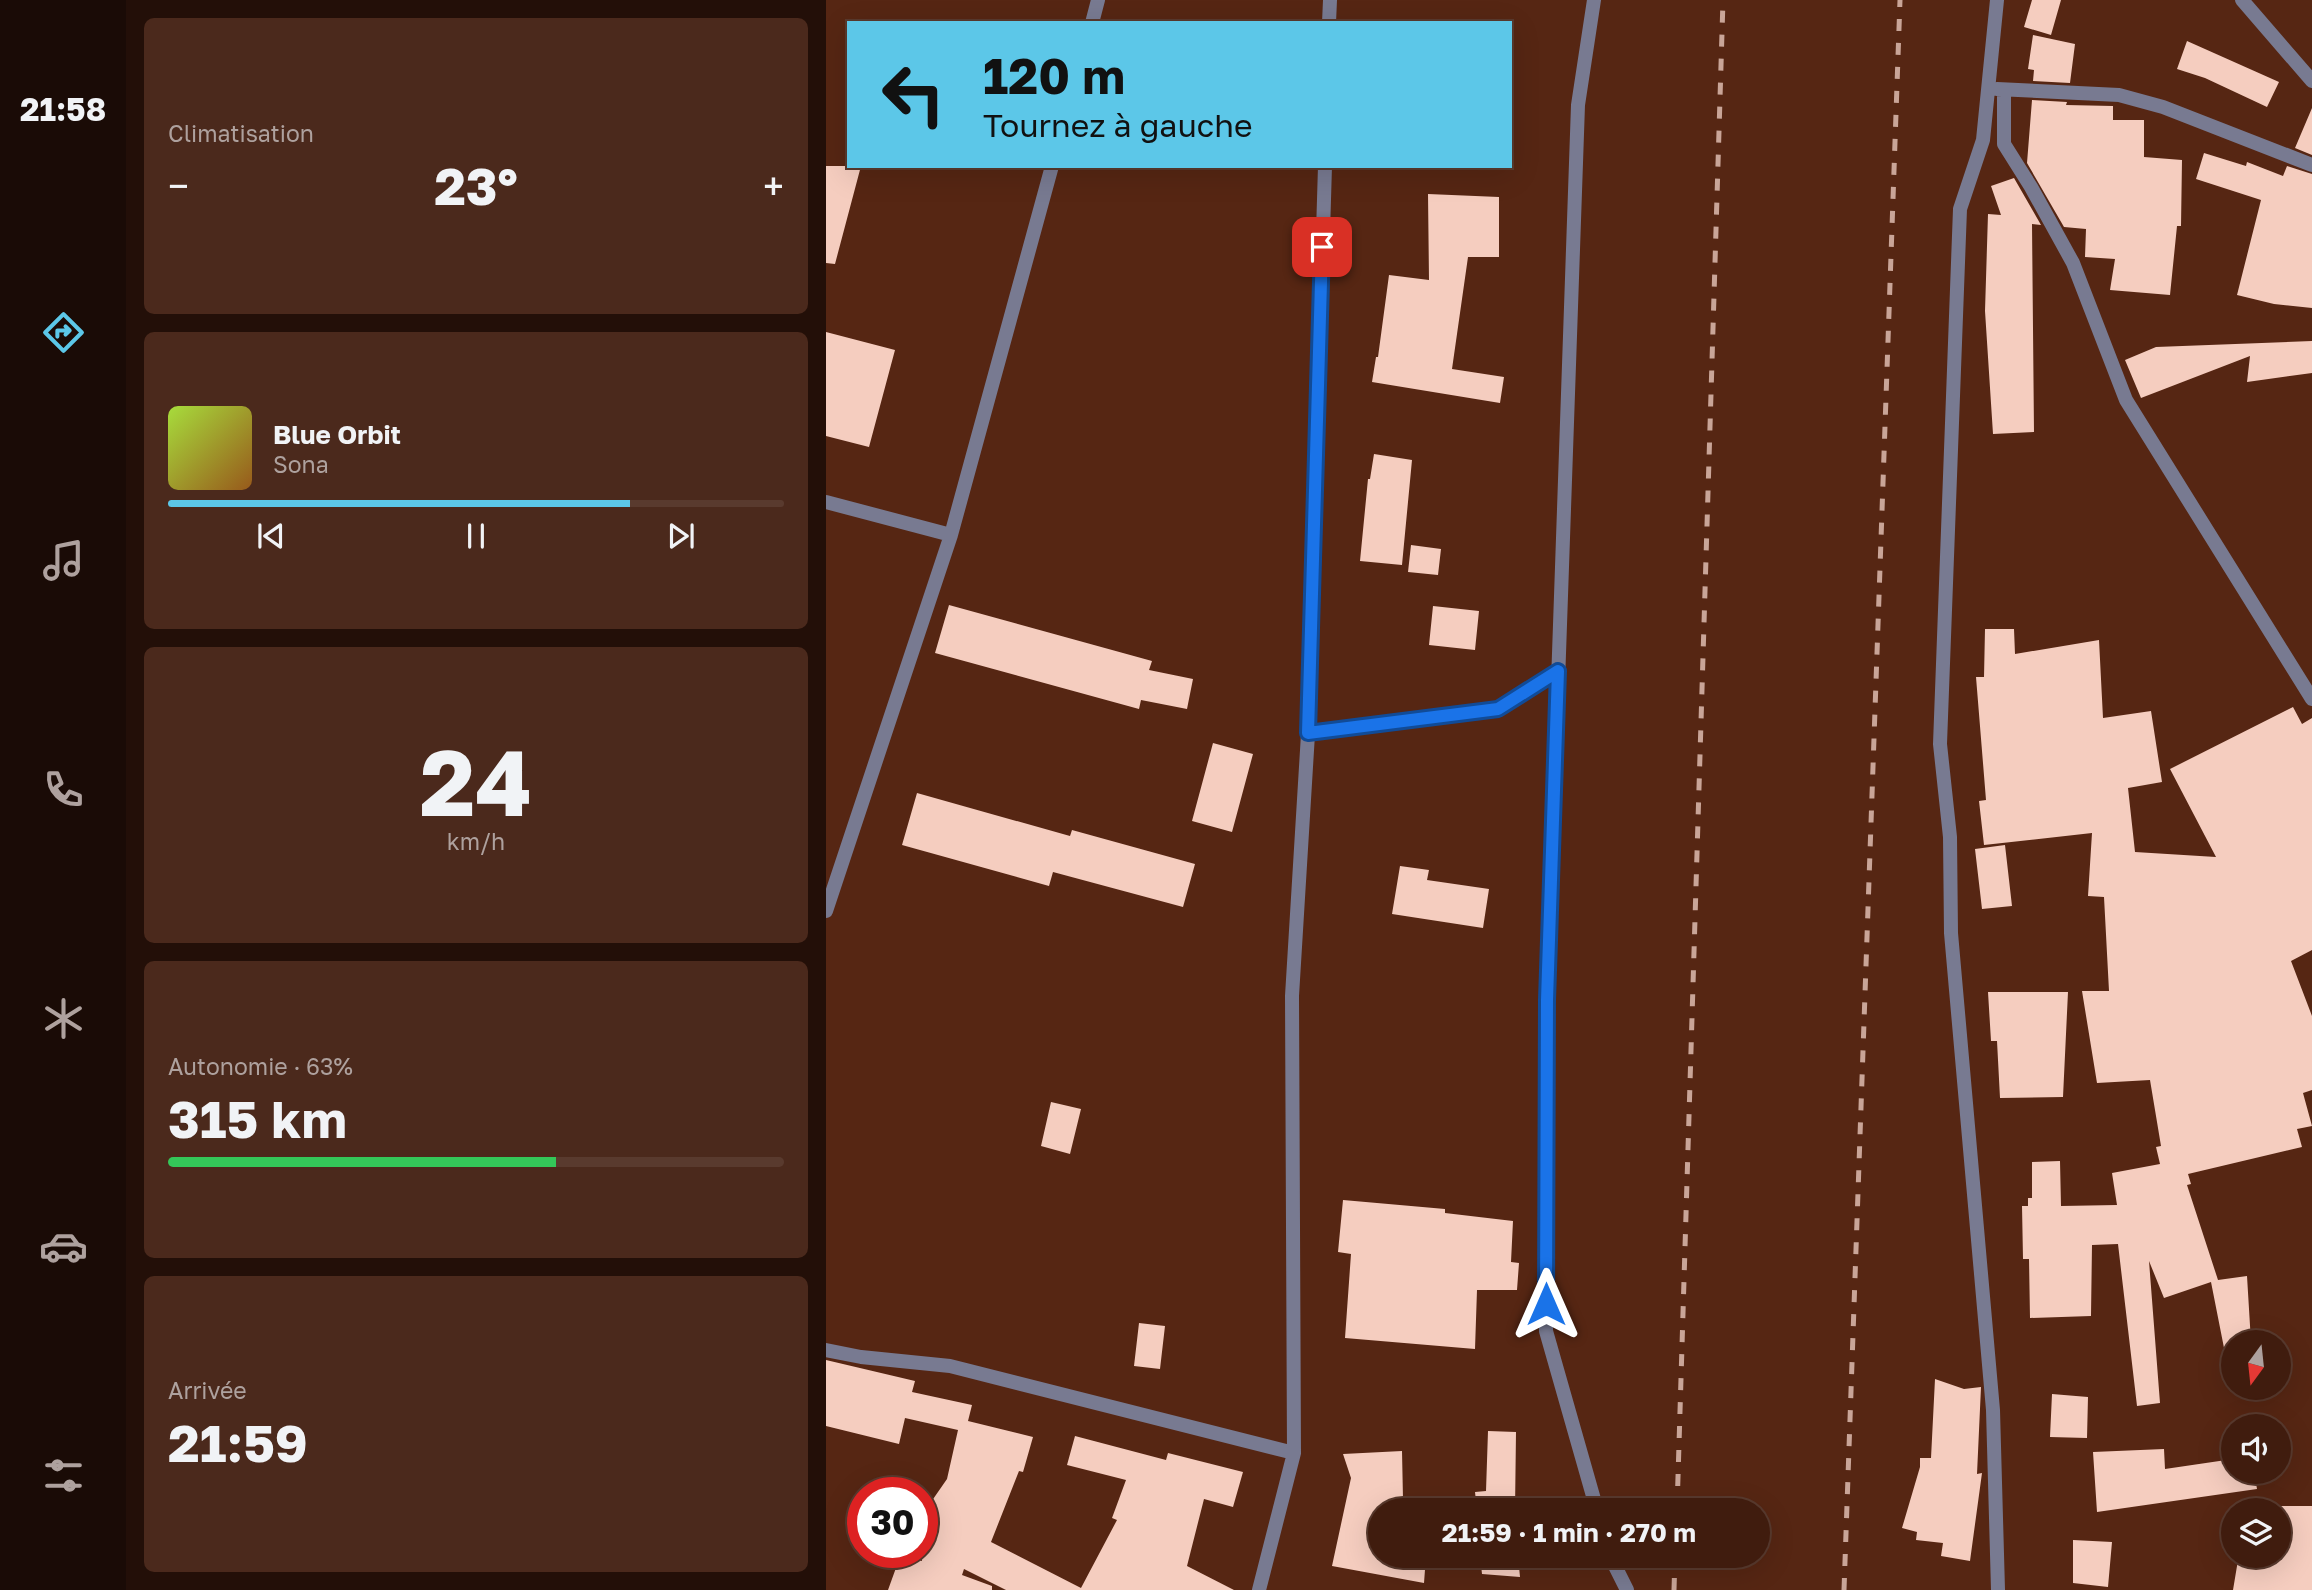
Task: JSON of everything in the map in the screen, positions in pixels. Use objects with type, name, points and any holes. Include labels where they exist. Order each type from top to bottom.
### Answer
[{"type":"street","points":[[1093,21],[1098,0]]},
{"type":"street","points":[[1329,21],[1330,0]]},
{"type":"street","points":[[1594,0],[1578,104],[1547,1000],[1546,1331],[1594,1498]]},
{"type":"street","points":[[1997,0],[1983,140],[1959,209],[1940,744],[1950,837],[1951,933],[1993,1410],[1998,1590]]},
{"type":"street","points":[[2242,0],[2312,81]]},
{"type":"street","points":[[1988,89],[2119,95],[2163,107],[2312,165]]},
{"type":"street","points":[[2004,90],[2004,144],[2073,263],[2126,400],[2312,699]]},
{"type":"street","points":[[826,911],[951,535],[1051,168]]},
{"type":"street","points":[[1259,1590],[1294,1452],[1292,996],[1308,733],[1325,168]]},
{"type":"street","points":[[826,502],[951,535]]},
{"type":"street","points":[[1308,733],[1498,709],[1558,671]]},
{"type":"street","points":[[826,1350],[861,1357],[950,1366],[1294,1452]]},
{"type":"street","points":[[1616,1568],[1627,1590]]},
{"type":"building","points":[[2032,0],[2061,0],[2051,35],[2024,27]]},
{"type":"building","points":[[2033,35],[2075,44],[2070,83],[2033,81],[2034,70],[2028,69]]},
{"type":"building","points":[[2187,41],[2279,82],[2267,107],[2205,78],[2177,69]]},
{"type":"building","points":[[2032,100],[2067,102],[2066,105],[2113,106],[2113,120],[2144,120],[2144,157],[2182,160],[2181,226],[2177,226],[2170,295],[2110,290],[2115,259],[2085,257],[2086,229],[2064,227],[2027,163]]},
{"type":"building","points":[[2312,108],[2312,155],[2295,148]]},
{"type":"building","points":[[2204,153],[2246,166],[2247,162],[2283,176],[2287,166],[2312,174],[2312,308],[2274,304],[2237,295],[2261,200],[2196,179]]},
{"type":"building","points":[[826,166],[860,168],[835,264],[826,263]]},
{"type":"building","points":[[2014,178],[2041,225],[2032,224],[2034,432],[1993,434],[1985,311],[1988,214],[2001,215],[1991,186]]},
{"type":"building","points":[[1428,194],[1499,197],[1499,257],[1468,257],[1452,369],[1504,377],[1500,403],[1372,382],[1389,275],[1429,280]]},
{"type":"building","points":[[826,332],[895,350],[869,447],[826,436]]},
{"type":"building","points":[[2312,341],[2312,373],[2247,382],[2250,356],[2141,398],[2125,360],[2156,347]]},
{"type":"building","points":[[1374,454],[1412,460],[1402,565],[1360,561],[1368,479]]},
{"type":"building","points":[[1411,545],[1441,549],[1438,575],[1408,572]]},
{"type":"building","points":[[949,605],[1152,661],[1149,670],[1193,679],[1187,709],[1141,700],[1139,709],[935,653]]},
{"type":"building","points":[[1433,606],[1479,611],[1475,650],[1429,645]]},
{"type":"building","points":[[1985,629],[2014,629],[2015,654],[2099,640],[2103,718],[2151,711],[2162,782],[2128,788],[2135,852],[2216,857],[2170,769],[2293,707],[2302,724],[2312,718],[2312,950],[2291,961],[2312,1016],[2312,1090],[2303,1093],[2312,1126],[2297,1129],[2302,1147],[2188,1174],[2191,1184],[2187,1185],[2218,1280],[2247,1276],[2250,1330],[2221,1330],[2221,1333],[2211,1282],[2164,1298],[2149,1261],[2160,1403],[2137,1406],[2118,1244],[2092,1245],[2091,1316],[2030,1318],[2029,1259],[2023,1259],[2022,1206],[2028,1206],[2028,1198],[2032,1198],[2032,1162],[2060,1161],[2061,1206],[2117,1205],[2112,1173],[2160,1164],[2156,1147],[2161,1146],[2150,1080],[2097,1083],[2082,991],[2109,991],[2104,897],[2088,896],[2092,833],[1984,845],[1979,801],[1986,800],[1976,677],[1984,677]]},
{"type":"building","points":[[1213,743],[1253,754],[1232,832],[1192,821]]},
{"type":"building","points":[[917,793],[1070,836],[1072,830],[1195,864],[1183,907],[1053,872],[1049,886],[902,845]]},
{"type":"building","points":[[2005,845],[2012,906],[1982,909],[1975,849]]},
{"type":"building","points":[[1400,866],[1429,870],[1427,880],[1489,889],[1483,928],[1392,914]]},
{"type":"building","points":[[1988,992],[2068,992],[2063,1097],[2000,1098],[1997,1041],[1991,1041]]},
{"type":"building","points":[[1051,1102],[1081,1109],[1070,1154],[1041,1146]]},
{"type":"building","points":[[1343,1200],[1445,1209],[1445,1213],[1513,1221],[1511,1262],[1519,1263],[1517,1290],[1477,1290],[1475,1349],[1345,1338],[1351,1254],[1338,1252]]},
{"type":"building","points":[[1139,1323],[1165,1326],[1160,1369],[1134,1366]]},
{"type":"building","points":[[826,1360],[915,1381],[912,1392],[972,1405],[968,1421],[1033,1437],[1023,1472],[1019,1471],[991,1542],[1081,1588],[1117,1520],[1112,1518],[1126,1480],[1067,1465],[1075,1436],[1166,1460],[1168,1453],[1243,1472],[1233,1507],[1204,1499],[1187,1566],[1234,1590],[1006,1590],[964,1569],[962,1575],[992,1586],[992,1590],[888,1590],[896,1568],[938,1568],[938,1492],[947,1479],[958,1430],[905,1418],[899,1444],[826,1426]]},
{"type":"building","points":[[1935,1379],[1964,1389],[1981,1387],[1977,1474],[1982,1473],[1970,1561],[1941,1556],[1943,1543],[1916,1540],[1917,1532],[1902,1528],[1920,1467],[1920,1458],[1931,1458]]},
{"type":"building","points":[[2052,1394],[2088,1397],[2087,1438],[2050,1437]]},
{"type":"building","points":[[1488,1431],[1516,1432],[1515,1498],[1476,1498],[1475,1492],[1486,1491]]},
{"type":"building","points":[[2164,1449],[2165,1469],[2221,1461],[2221,1484],[2256,1484],[2257,1489],[2097,1512],[2093,1452]]},
{"type":"building","points":[[1402,1451],[1403,1498],[1368,1498],[1368,1568],[1425,1568],[1424,1583],[1332,1566],[1351,1478],[1343,1454]]},
{"type":"building","points":[[2291,1506],[2312,1506],[2312,1590],[2233,1590],[2237,1568],[2291,1568]]},
{"type":"building","points":[[2073,1540],[2112,1542],[2108,1587],[2073,1583]]},
{"type":"building","points":[[1481,1568],[1519,1568],[1520,1577],[1482,1574]]},
{"type":"railway","points":[[1677,1498],[1723,0]]},
{"type":"railway","points":[[1844,1590],[1900,0]]},
{"type":"railway","points":[[1674,1590],[1675,1568]]},
{"type":"route","points":[[1322,247],[1308,733],[1498,709],[1558,671],[1547,1000],[1546,1304]]}]
